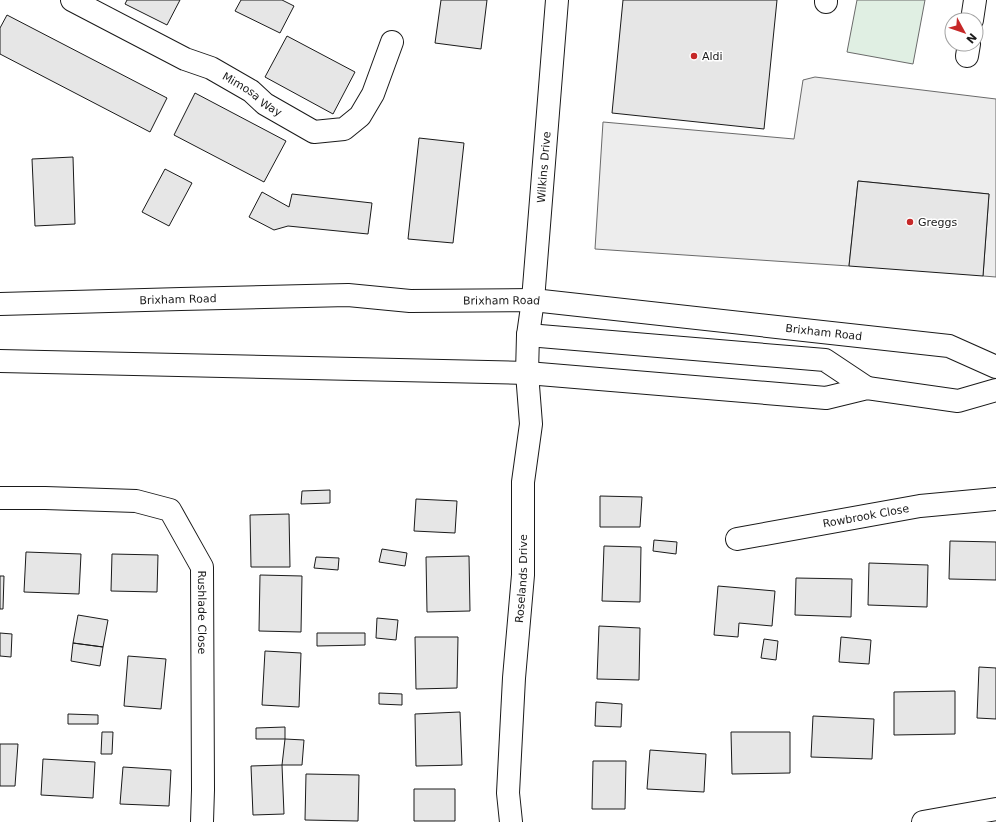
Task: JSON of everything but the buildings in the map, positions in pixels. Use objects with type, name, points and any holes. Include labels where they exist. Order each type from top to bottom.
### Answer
[{"type":"main road","name":"Wilkins Drive","points":[[528,335],[533,300],[557,0]]},
{"type":"main road","points":[[973,12],[975,0]]},
{"type":"main road","name":"Mimosa Way","points":[[76,1],[185,59],[211,68],[251,91],[265,104],[314,132],[344,129],[360,116],[373,94],[392,42]]},
{"type":"main road","name":"Brixham Road","points":[[0,304],[348,295],[410,301],[533,300],[949,346],[996,366]]},
{"type":"main road","points":[[528,335],[825,360],[867,388]]},
{"type":"main road","name":"Roselands Drive","points":[[512,822],[508,793],[514,678],[523,575],[523,482],[531,424],[527,373],[528,335]]},
{"type":"main road","points":[[0,361],[527,373],[826,398],[867,388],[958,401],[996,390]]},
{"type":"main road","name":"Rushlade Close","points":[[0,498],[136,501],[170,510],[202,567],[202,822]]},
{"type":"main road","name":"Rowbrook Close","points":[[737,539],[920,506],[996,498]]},
{"type":"main road","points":[[923,822],[996,809]]},
{"type":"green space","points":[[857,0],[925,0],[913,64],[847,52]]},
{"type":"shaded area","points":[[815,77],[996,99],[996,277],[983,276],[989,194],[858,181],[849,266],[595,249],[603,122],[794,139],[803,80]]},
{"type":"place","name":"Aldi","points":[[694,56]]},
{"type":"place","name":"Greggs","points":[[910,222]]}]
